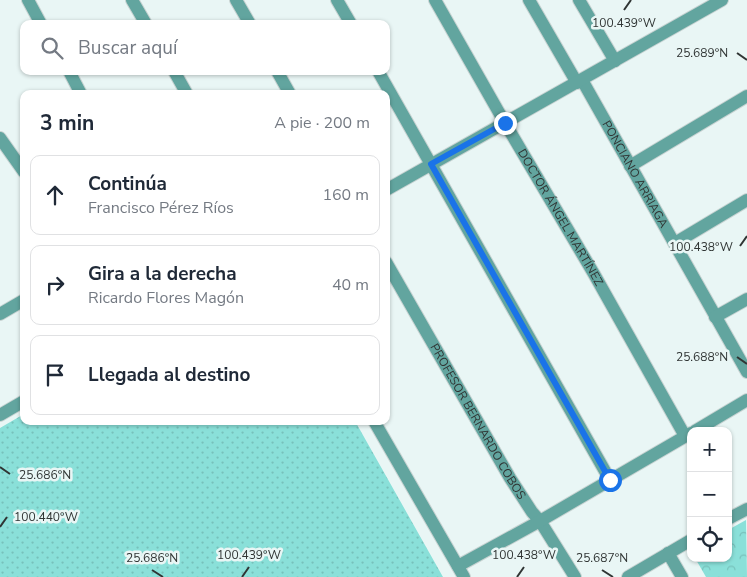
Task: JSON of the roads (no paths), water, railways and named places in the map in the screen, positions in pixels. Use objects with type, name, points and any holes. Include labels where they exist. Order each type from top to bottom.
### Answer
[{"type":"street","points":[[28,0],[39,20]]},
{"type":"street","points":[[132,0],[144,20]]},
{"type":"street","points":[[236,0],[248,20]]},
{"type":"street","points":[[337,0],[349,20]]},
{"type":"street","name":"DOCTOR ÁNGEL MARTÍNEZ","points":[[436,0],[505,123],[687,428]]},
{"type":"street","name":"PONCIANO ARRIAGA","points":[[529,0],[630,166],[747,372]]},
{"type":"street","points":[[579,0],[615,62]]},
{"type":"street","points":[[390,188],[580,82],[722,0]]},
{"type":"street","points":[[71,75],[80,90]]},
{"type":"street","points":[[176,75],[185,90]]},
{"type":"street","points":[[279,75],[288,90]]},
{"type":"street","points":[[380,75],[389,90]]},
{"type":"street","points":[[390,92],[610,480]]},
{"type":"street","points":[[630,166],[747,96]]},
{"type":"street","points":[[0,138],[20,166]]},
{"type":"street","points":[[675,243],[747,200]]},
{"type":"street","name":"PROFESOR BERNARDO COBOS","points":[[390,269],[510,478],[575,577]]},
{"type":"street","points":[[715,317],[747,298]]},
{"type":"street","points":[[2,309],[20,302]]},
{"type":"street","points":[[700,427],[747,400]]},
{"type":"street","points":[[0,415],[20,404]]},
{"type":"street","points":[[376,425],[461,572],[540,521],[687,435]]},
{"type":"street","points":[[732,518],[747,509]]},
{"type":"street","points":[[628,577],[687,542]]},
{"type":"street","points":[[668,553],[682,577]]}]
